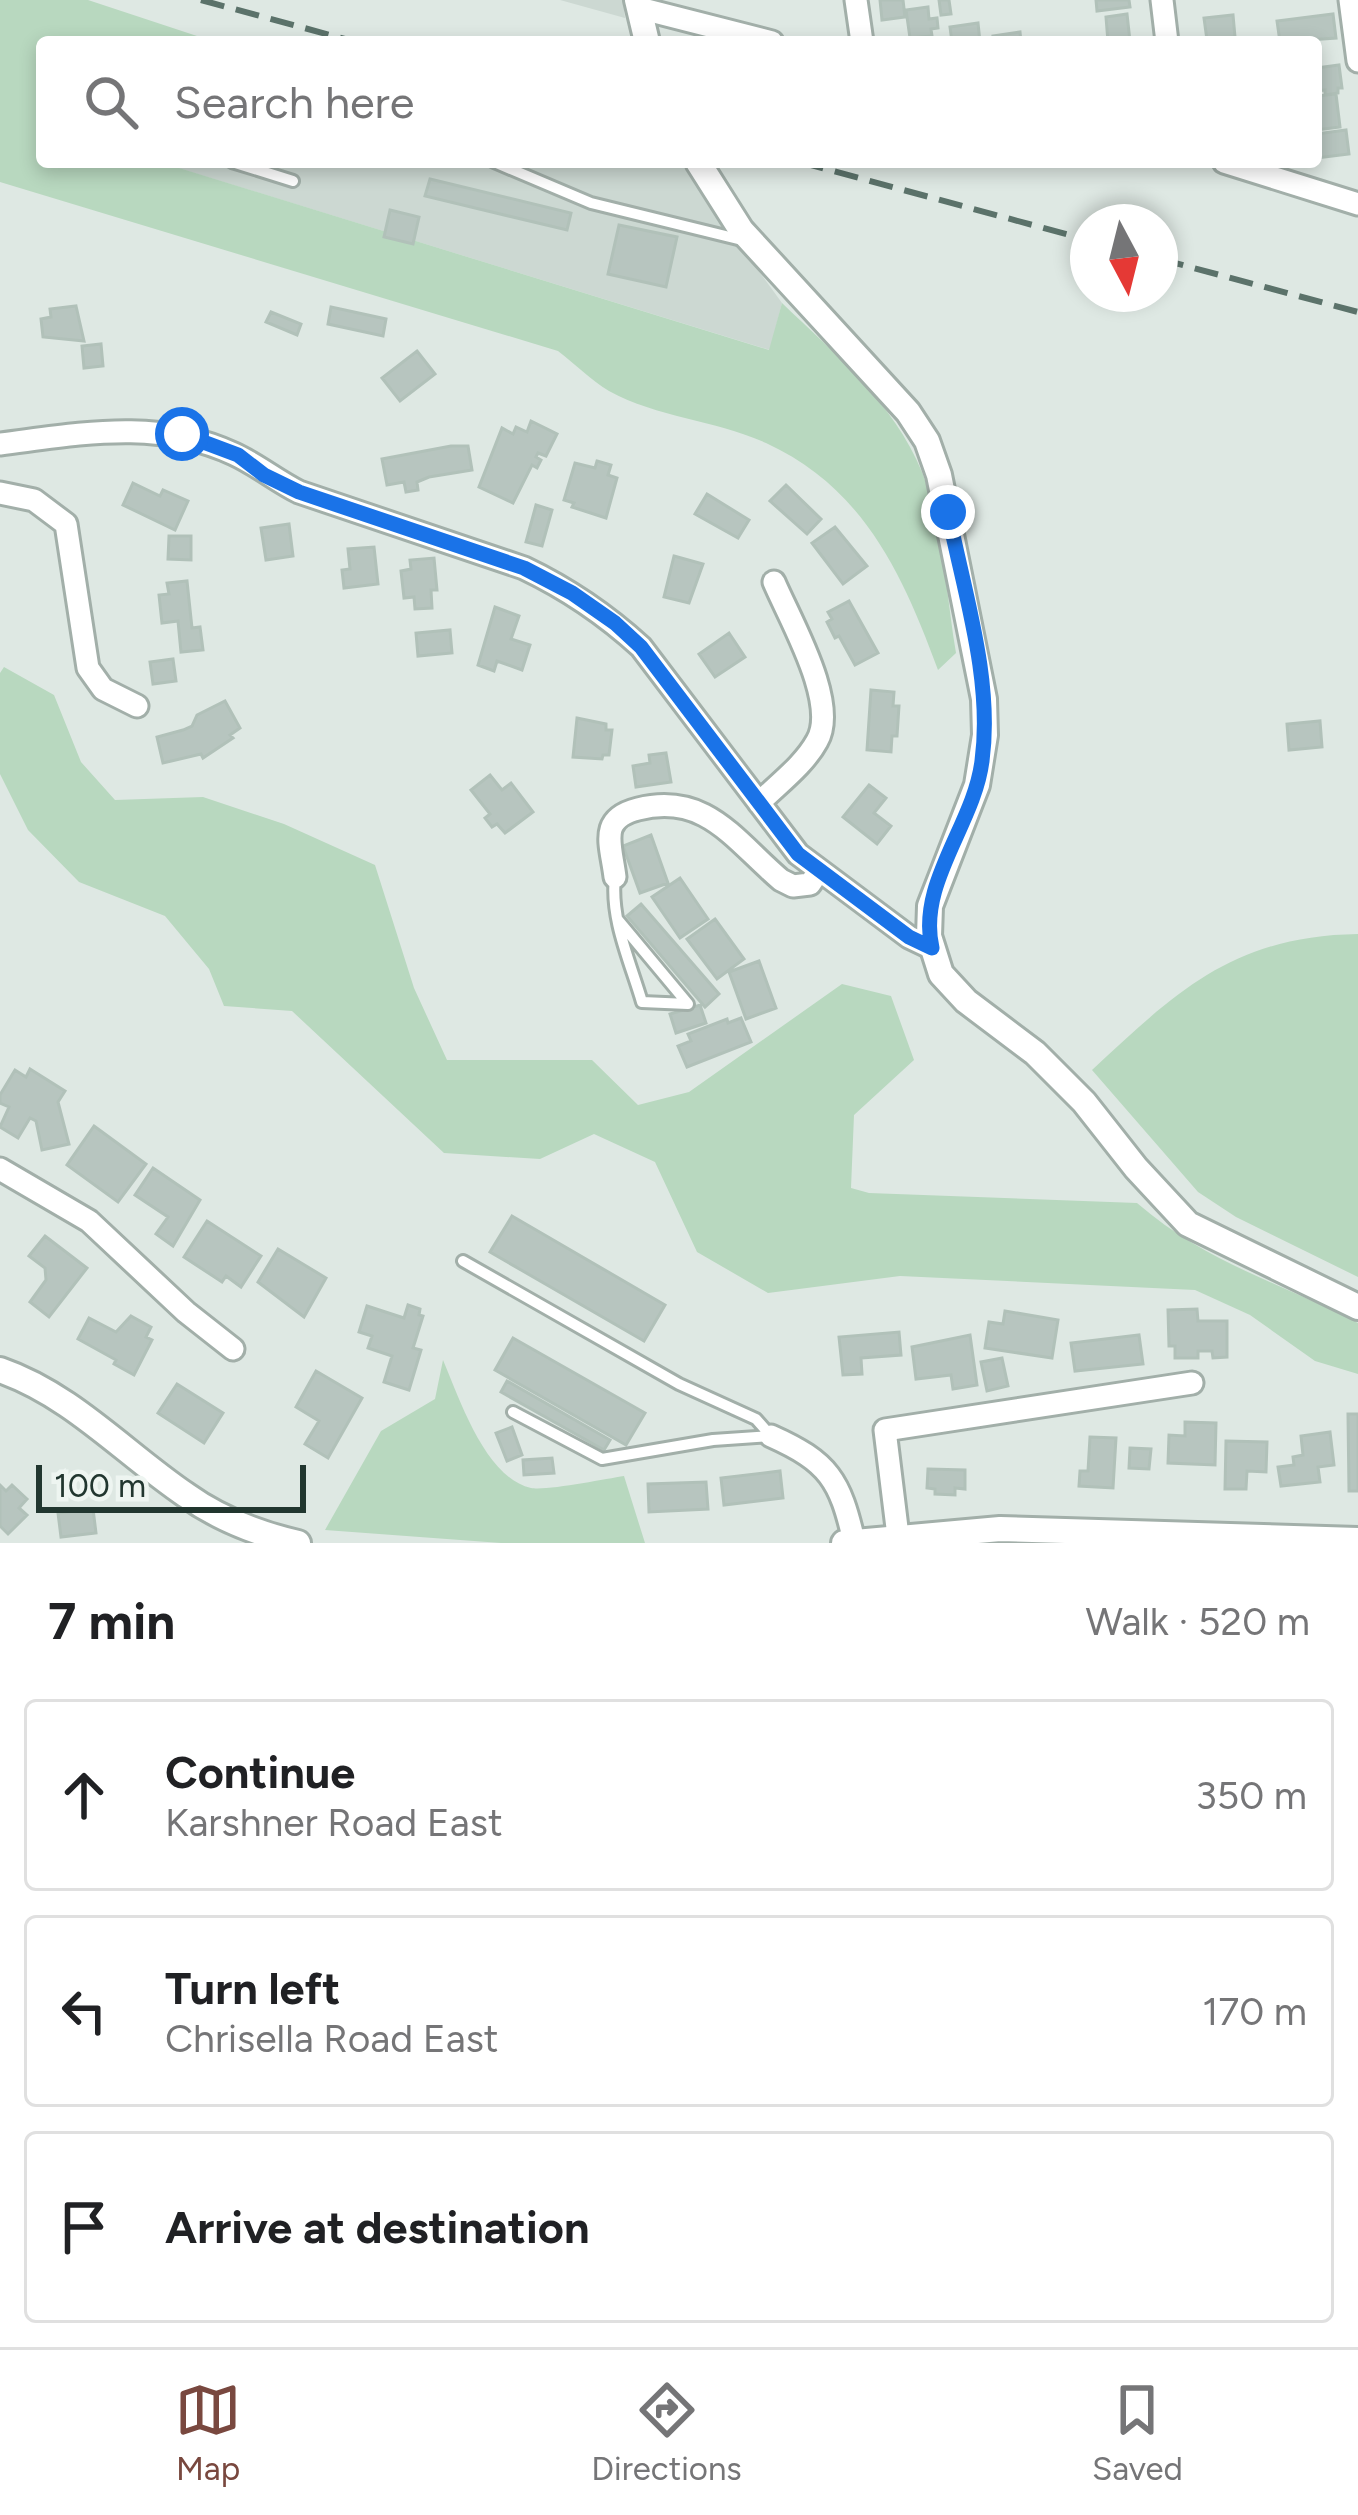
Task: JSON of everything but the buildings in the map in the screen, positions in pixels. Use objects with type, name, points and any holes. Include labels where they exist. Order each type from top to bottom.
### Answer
[{"type":"street","points":[[856,0],[861,36]]},
{"type":"street","points":[[1162,0],[1166,36]]},
{"type":"street","points":[[1350,0],[1358,61]]},
{"type":"street","points":[[646,36],[638,4],[751,36]]},
{"type":"street","points":[[702,168],[751,242],[908,412],[927,441],[939,476],[984,699],[985,735],[977,785],[934,892],[929,922],[941,974],[954,990],[1035,1053],[1084,1102],[1149,1184],[1188,1224],[1358,1307]]},
{"type":"street","points":[[1243,168],[1358,204]]},
{"type":"street","points":[[0,444],[115,430],[182,434],[238,455],[264,475],[299,492],[544,578],[615,623],[641,647],[774,826],[818,872],[909,937],[932,948]]},
{"type":"street","points":[[0,493],[34,500],[66,524],[88,668],[103,689],[137,706]]},
{"type":"street","points":[[759,803],[808,754],[824,721],[815,678],[773,582]]},
{"type":"street","points":[[616,877],[613,820],[626,812],[671,803],[718,822],[793,886],[810,884],[818,872]]},
{"type":"street","points":[[0,1169],[88,1221],[233,1349]]},
{"type":"street","points":[[0,1370],[66,1402],[186,1496],[214,1512],[298,1543]]},
{"type":"street","points":[[898,1536],[885,1430],[1192,1383]]},
{"type":"street","points":[[771,1436],[805,1451],[828,1470],[846,1505],[849,1542],[1000,1529],[1069,1536],[1358,1540]]},
{"type":"lane","points":[[251,168],[293,181]]},
{"type":"lane","points":[[508,168],[591,203],[751,242]]},
{"type":"lane","points":[[616,877],[612,901],[617,920],[642,1002],[688,1004],[617,920]]},
{"type":"lane","points":[[463,1261],[680,1384],[756,1419],[771,1436]]},
{"type":"lane","points":[[513,1412],[602,1460],[713,1440],[771,1436]]},
{"type":"shaded area","points":[[560,0],[623,0],[625,18]]},
{"type":"shaded area","points":[[178,168],[684,168],[782,303],[770,350]]},
{"type":"green space","points":[[0,0],[88,0],[197,36],[36,36],[36,168],[179,168],[769,350],[782,303],[861,380],[910,447],[935,516],[956,653],[938,670],[910,601],[876,538],[829,484],[766,443],[628,400],[602,387],[558,351],[0,182]]},
{"type":"green space","points":[[4,667],[54,695],[81,762],[115,800],[203,797],[284,824],[375,865],[414,988],[447,1060],[592,1060],[638,1105],[689,1092],[842,984],[891,996],[914,1060],[854,1115],[851,1188],[869,1193],[1137,1203],[1217,1257],[1358,1323],[1358,1374],[1315,1361],[1250,1315],[1195,1290],[900,1276],[768,1293],[697,1252],[655,1162],[594,1134],[540,1159],[444,1153],[292,1011],[224,1006],[209,969],[165,916],[79,882],[28,830],[0,774],[0,673]]},
{"type":"green space","points":[[1358,934],[1358,1277],[1236,1217],[1198,1192],[1092,1070],[1181,992],[1242,957],[1314,937]]},
{"type":"green space","points":[[443,1360],[476,1434],[500,1469],[531,1488],[624,1476],[645,1543],[501,1543],[325,1530],[381,1431],[435,1399]]},
{"type":"railway","points":[[201,0],[334,36]]},
{"type":"railway","points":[[822,168],[1070,235]]},
{"type":"railway","points":[[1178,264],[1358,312]]},
{"type":"route","points":[[182,434],[238,455],[264,475],[299,492],[524,568],[572,593],[641,647],[798,854],[909,937],[932,948],[930,906],[977,785],[985,735],[984,699],[948,512]]}]
